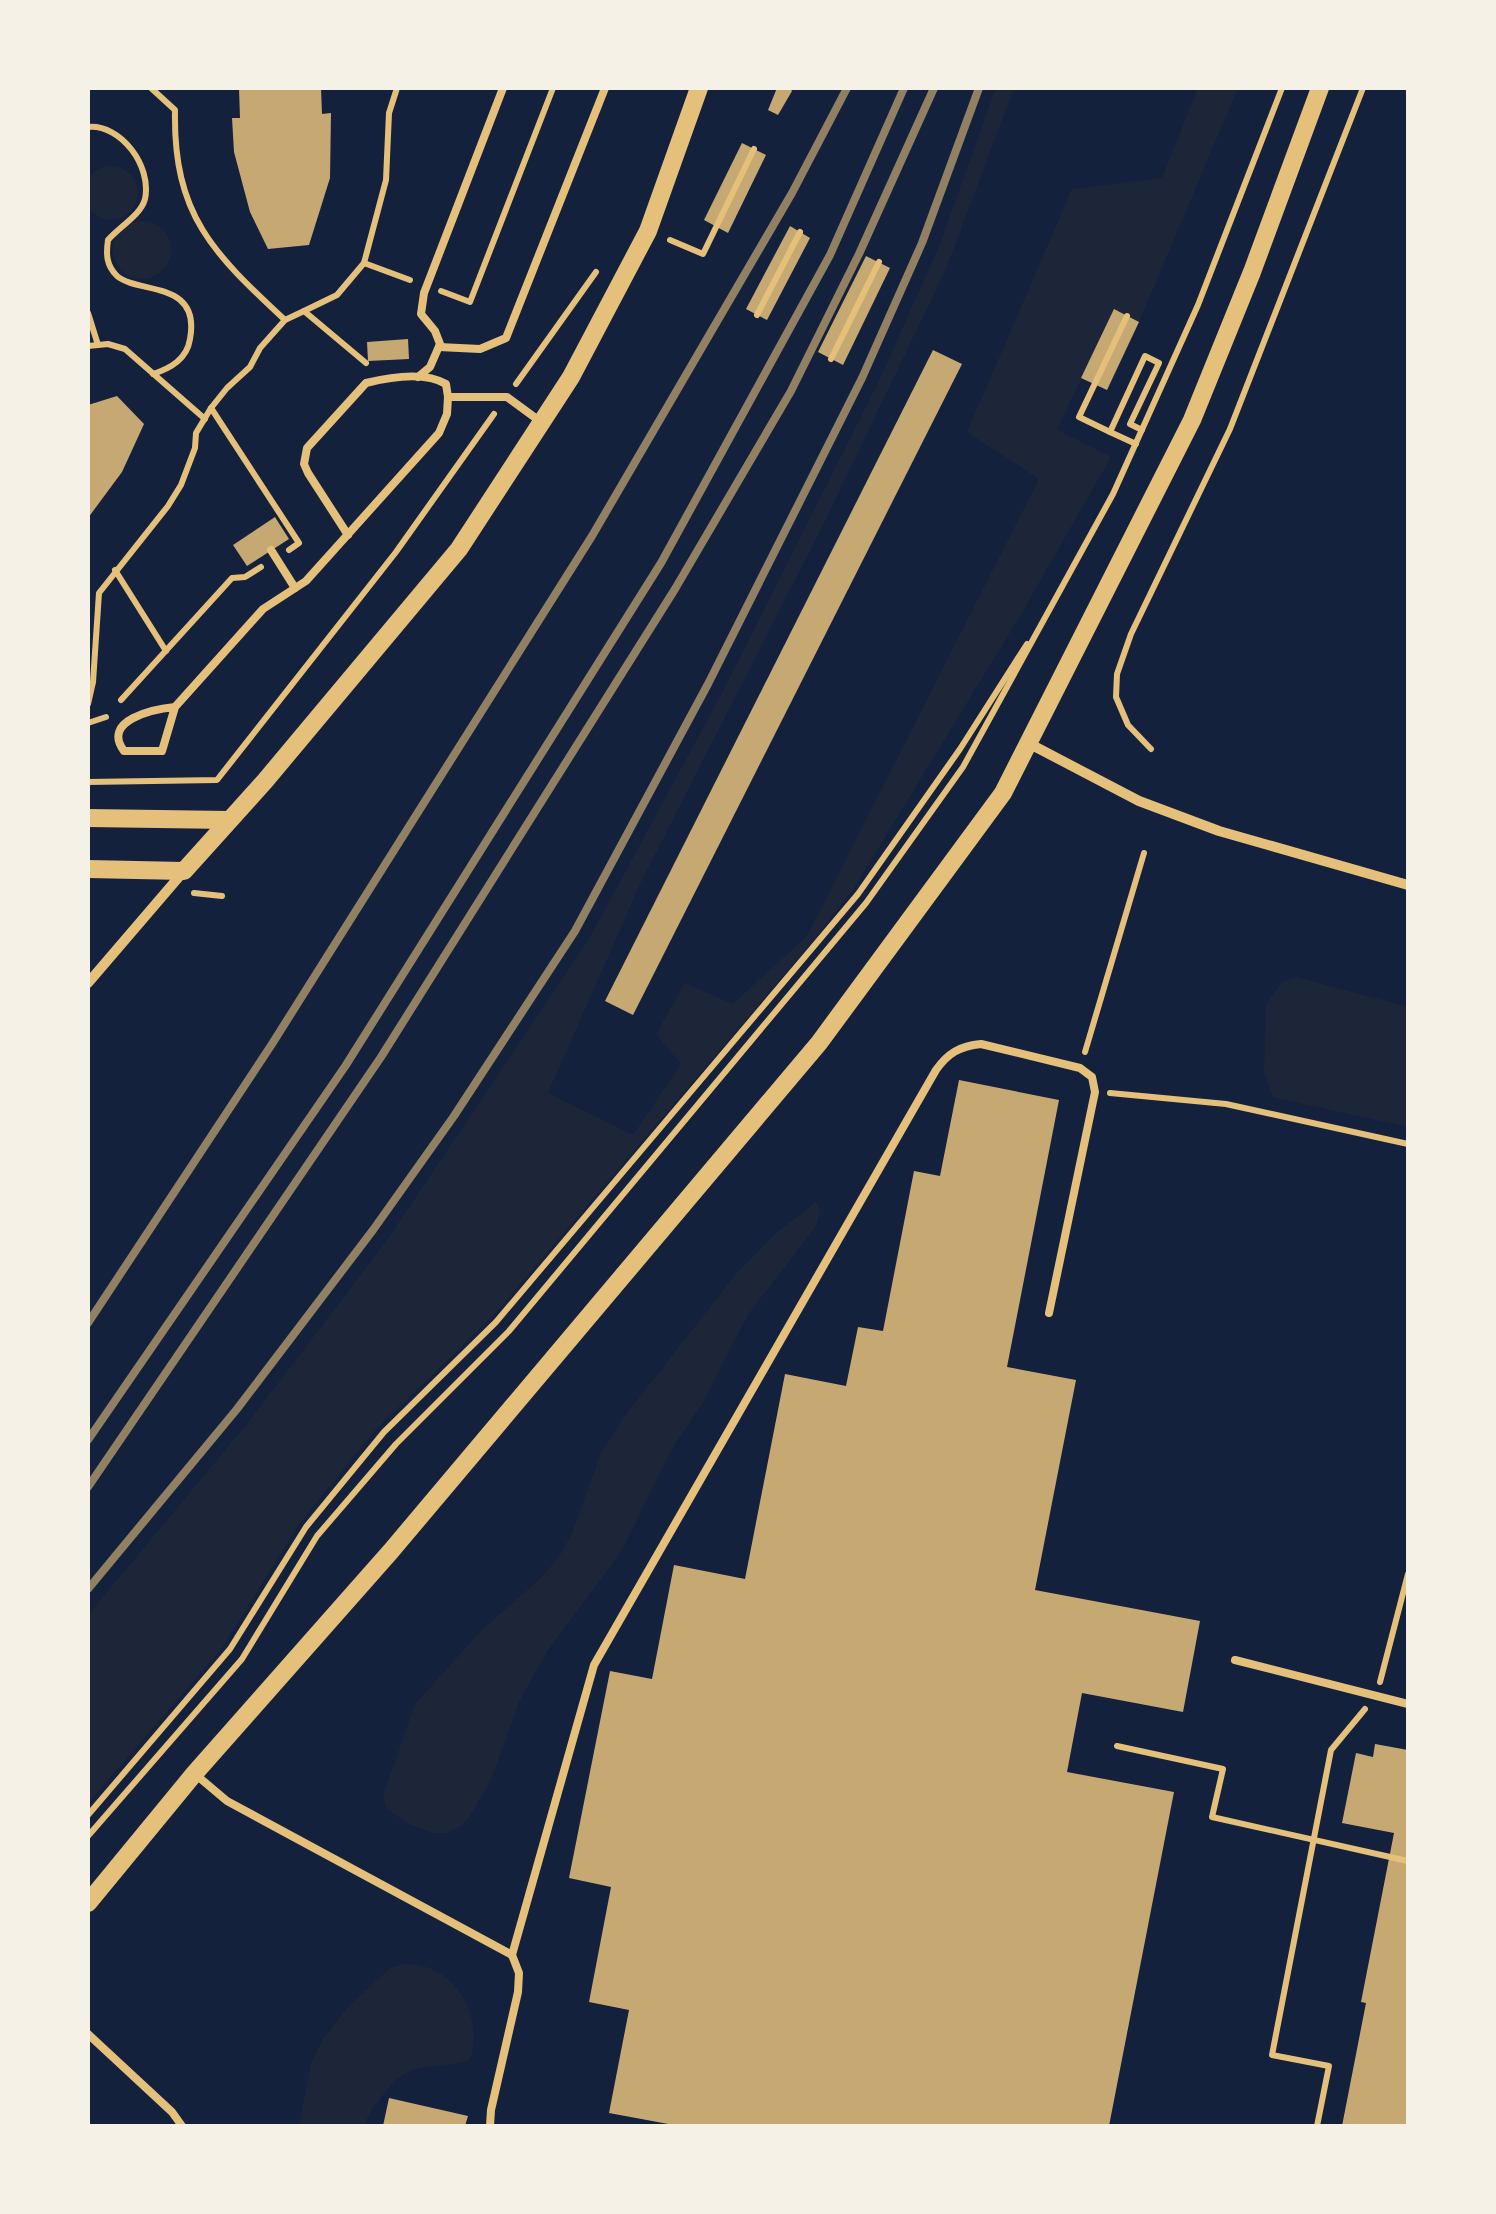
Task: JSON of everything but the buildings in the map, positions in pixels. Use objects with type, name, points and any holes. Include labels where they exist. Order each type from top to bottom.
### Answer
[{"type":"street","points":[[88,983],[265,781],[459,549],[571,377],[648,232],[699,88]]},
{"type":"street","points":[[88,1903],[819,1043],[1003,793],[1192,420],[1320,88]]},
{"type":"street","points":[[1030,744],[1139,800],[1219,831],[1408,885]]},
{"type":"street","points":[[88,818],[229,820]]},
{"type":"street","points":[[88,869],[184,870]]},
{"type":"lane","points":[[418,376],[430,367],[439,348],[436,331],[422,314],[427,286],[503,88]]},
{"type":"lane","points":[[439,348],[480,349],[506,338],[605,88]]},
{"type":"lane","points":[[174,707],[138,714],[126,723],[119,733],[119,745],[124,752],[162,750],[174,707],[264,609],[306,581],[348,535],[439,432],[447,414],[446,384],[418,376],[366,383],[307,448],[304,464],[308,473],[348,535]]},
{"type":"lane","points":[[448,397],[507,397],[541,422]]},
{"type":"lane","points":[[273,554],[295,588]]},
{"type":"lane","points":[[490,2126],[518,1992],[519,1973],[512,1955],[594,1666],[936,1070],[952,1052],[964,1046],[981,1044],[1080,1068],[1092,1077],[1095,1092],[1049,1314]]},
{"type":"lane","points":[[1235,1660],[1408,1704]]},
{"type":"lane","points":[[194,1774],[227,1801],[512,1955]]},
{"type":"lane","points":[[88,2034],[172,2112],[182,2126]]},
{"type":"path","points":[[151,88],[175,110],[181,177],[198,223],[228,268],[285,320]]},
{"type":"path","points":[[88,704],[99,593],[174,496],[204,419],[285,320],[337,295],[364,263],[386,180],[389,113],[397,88]]},
{"type":"path","points":[[364,263],[470,302],[553,88]]},
{"type":"path","points":[[88,1836],[242,1658],[317,1536],[396,1444],[509,1332],[866,903],[971,755],[1114,494],[1198,305],[1282,88]]},
{"type":"path","points":[[1151,749],[1128,725],[1116,697],[1116,674],[1131,634],[1230,430],[1363,88]]},
{"type":"path","points":[[88,127],[97,126],[121,137],[136,156],[144,177],[145,198],[138,212],[108,240],[106,255],[110,268],[121,280],[174,295],[187,311],[192,331],[188,348],[180,360],[153,374]]},
{"type":"path","points":[[668,239],[703,254],[754,149]]},
{"type":"path","points":[[756,315],[800,232]]},
{"type":"path","points":[[88,782],[217,780],[396,552],[607,256]]},
{"type":"path","points":[[831,359],[878,262]]},
{"type":"path","points":[[304,312],[385,380]]},
{"type":"path","points":[[88,313],[98,345]]},
{"type":"path","points":[[1127,316],[1079,418],[1136,444]]},
{"type":"path","points":[[88,346],[125,350],[204,419]]},
{"type":"path","points":[[1110,432],[1145,356],[1159,362],[1130,424],[1142,430]]},
{"type":"path","points":[[88,722],[106,717],[232,578],[245,578],[273,554],[299,544],[211,408]]},
{"type":"path","points":[[115,570],[166,650]]},
{"type":"path","points":[[88,1815],[230,1650],[306,1527],[373,1445],[496,1322],[858,894],[960,748],[1057,596]]},
{"type":"path","points":[[1080,1068],[1144,852]]},
{"type":"path","points":[[1095,1092],[1226,1104],[1408,1144]]},
{"type":"path","points":[[1318,2126],[1329,2066],[1272,2055],[1331,1750],[1377,1696],[1408,1574]]},
{"type":"path","points":[[230,1650],[242,1658]]},
{"type":"path","points":[[1117,1746],[1222,1769],[1212,1817],[1408,1861]]},
{"type":"shaded area","points":[[996,88],[1014,88],[946,269],[826,519],[641,882],[548,1093],[633,1135],[681,1064],[656,1034],[685,983],[733,1004],[807,936],[1039,479],[967,432],[1072,189],[1162,178],[1198,88],[1238,88],[1139,322],[1114,310],[1057,430],[1111,457],[1020,616],[854,888],[492,1317],[377,1428],[299,1524],[222,1648],[88,1803],[88,1615],[251,1419],[387,1240],[589,939],[723,691],[877,385],[938,249]]},
{"type":"shaded area","points":[[111,166],[130,174],[138,193],[130,212],[111,220],[92,212],[84,193],[92,174]]},
{"type":"shaded area","points":[[142,221],[163,229],[171,250],[163,271],[142,279],[121,271],[113,250],[121,229]]},
{"type":"shaded area","points":[[1296,977],[1408,1007],[1408,1127],[1273,1097],[1264,1073],[1266,1004],[1282,982]]},
{"type":"shaded area","points":[[816,1202],[820,1213],[816,1226],[747,1316],[704,1401],[673,1447],[622,1550],[546,1653],[519,1702],[491,1780],[470,1816],[447,1833],[433,1833],[407,1823],[387,1809],[383,1796],[415,1704],[481,1631],[543,1576],[560,1555],[573,1531],[601,1453],[624,1417],[736,1274],[774,1235]]},
{"type":"shaded area","points":[[404,1964],[437,1972],[461,1994],[473,2026],[470,2060],[421,2068],[401,2076],[375,2105],[365,2126],[299,2126],[311,2063],[323,2039],[349,2006],[390,1968]]},
{"type":"railway","points":[[88,1323],[272,1044],[592,536],[792,193],[847,88]]},
{"type":"railway","points":[[88,1440],[346,1065],[661,563],[830,255],[904,88]]},
{"type":"railway","points":[[88,1487],[381,1057],[675,589],[791,391],[859,254],[934,88]]},
{"type":"railway","points":[[88,1589],[237,1409],[373,1230],[454,1116],[575,931],[708,684],[862,378],[922,243],[979,88]]}]
